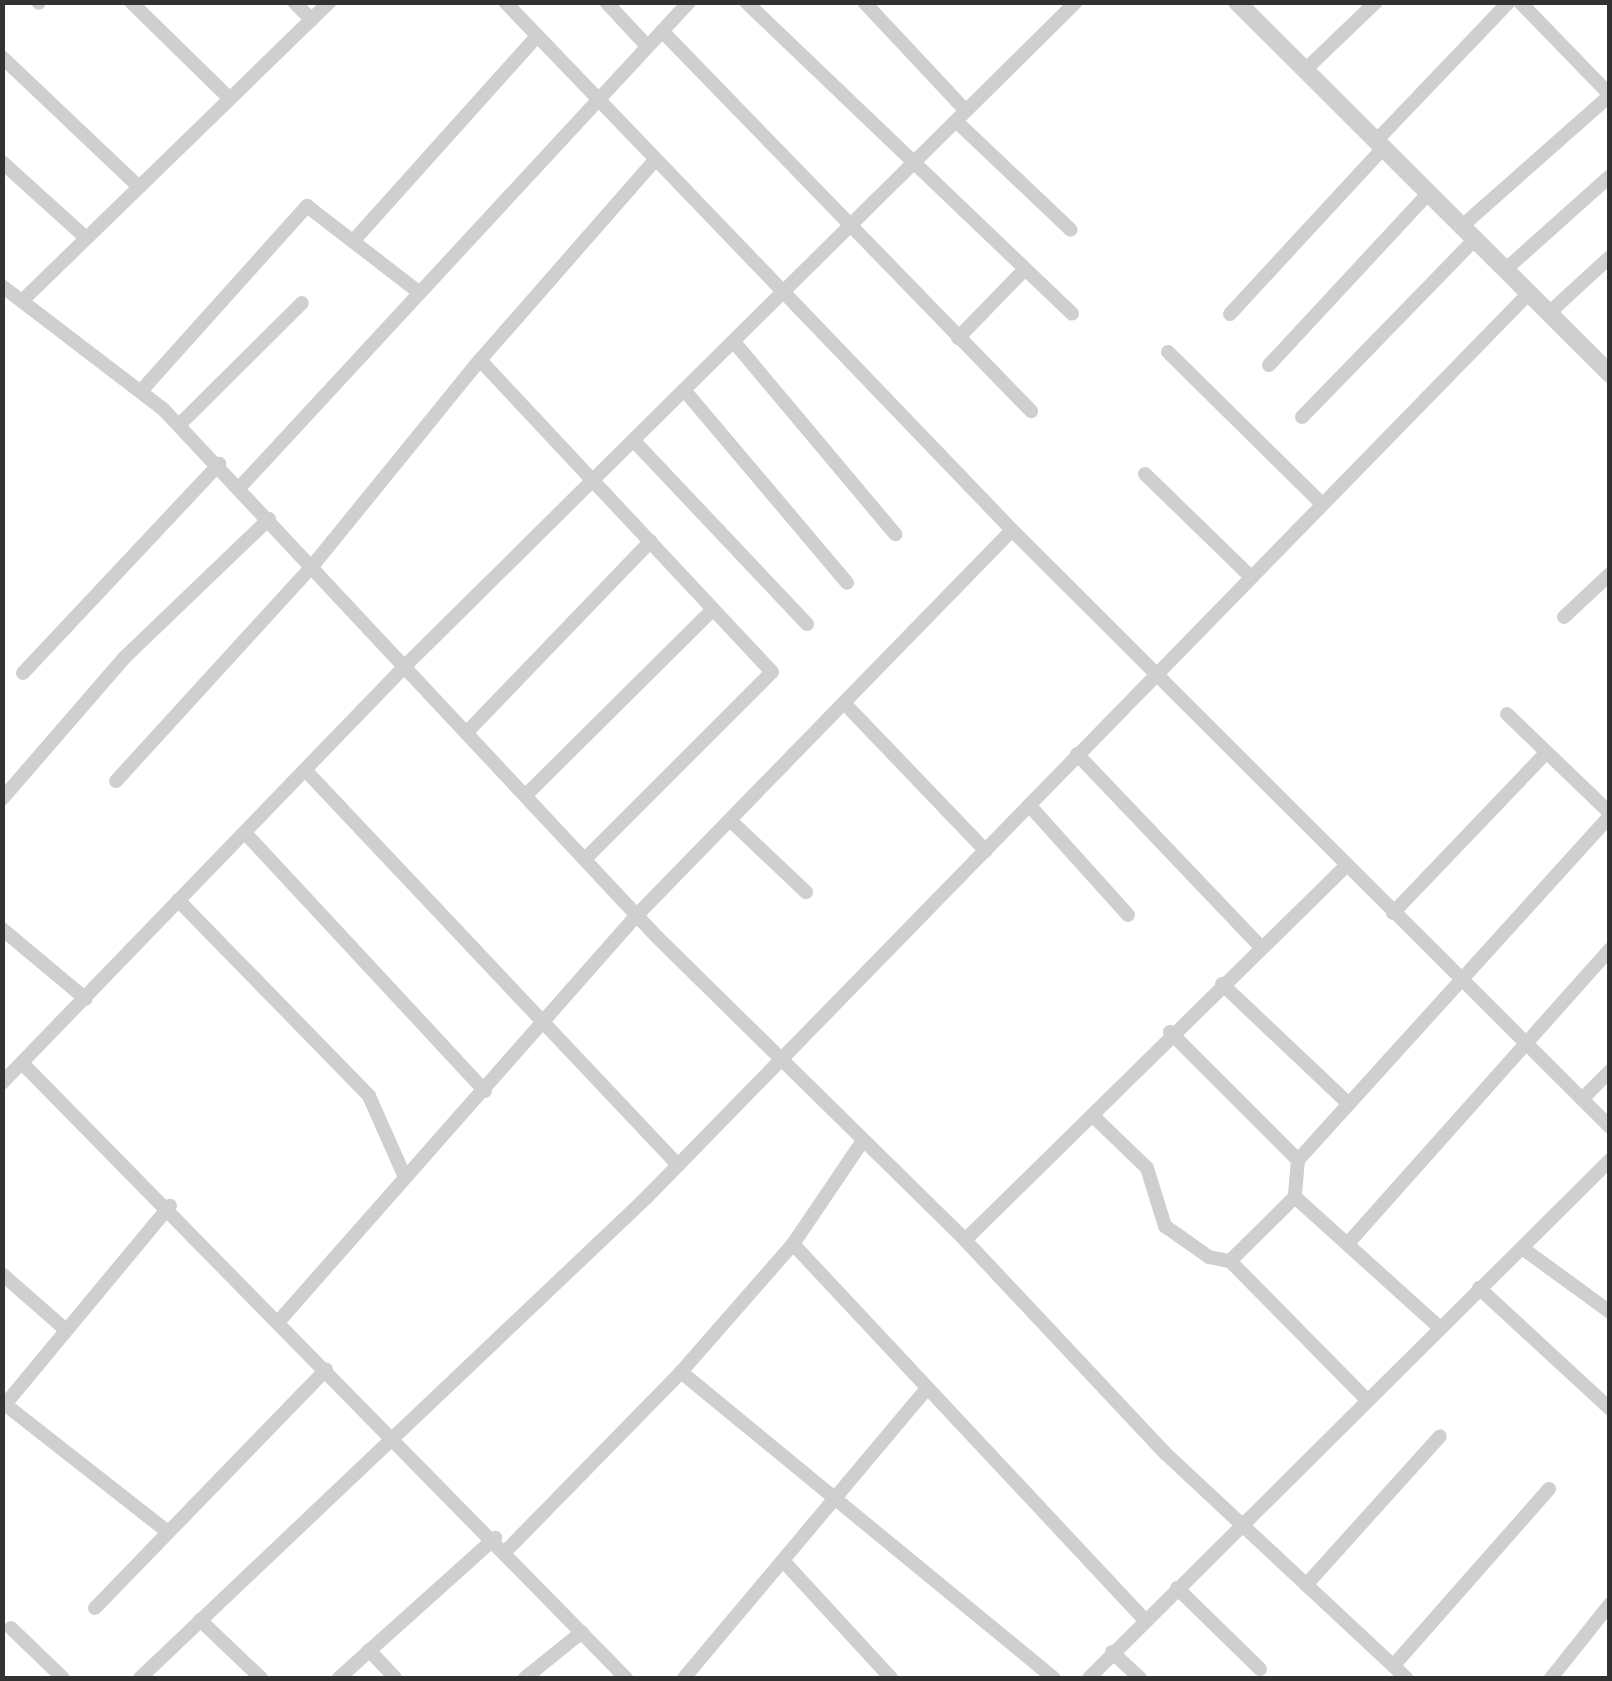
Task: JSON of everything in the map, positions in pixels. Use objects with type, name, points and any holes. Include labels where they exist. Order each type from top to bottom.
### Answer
[{"type":"street","points":[[131,2],[229,98]]},
{"type":"street","points":[[294,2],[312,20]]},
{"type":"street","points":[[24,299],[84,236],[329,2]]},
{"type":"street","points":[[505,2],[1012,530],[1161,672],[1394,913],[1610,1127]]},
{"type":"street","points":[[606,2],[646,46]]},
{"type":"street","points":[[241,486],[594,96],[688,2]]},
{"type":"street","points":[[746,2],[1072,313]]},
{"type":"street","points":[[864,2],[961,116],[1070,230]]},
{"type":"street","points":[[2,1083],[178,900],[248,836],[408,663],[1076,2]]},
{"type":"street","points":[[1236,2],[1468,234],[1606,365]]},
{"type":"street","points":[[1305,70],[1376,2]]},
{"type":"street","points":[[1230,314],[1509,2]]},
{"type":"street","points":[[1302,417],[1468,234],[1610,95],[1520,2]]},
{"type":"street","points":[[662,31],[1031,412]]},
{"type":"street","points":[[356,239],[537,36]]},
{"type":"street","points":[[2,57],[137,185]]},
{"type":"street","points":[[116,781],[314,564],[480,360],[655,160]]},
{"type":"street","points":[[2,162],[84,236]]},
{"type":"street","points":[[1505,270],[1610,176]]},
{"type":"street","points":[[1269,365],[1428,194]]},
{"type":"street","points":[[141,391],[306,206],[356,239],[416,290]]},
{"type":"street","points":[[1549,313],[1610,257]]},
{"type":"street","points":[[958,338],[1025,269]]},
{"type":"street","points":[[2,286],[141,391],[241,486],[588,856],[638,915],[964,1240],[1242,1529],[1406,1678]]},
{"type":"street","points":[[140,1678],[396,1440],[784,1060],[1077,754],[1161,672],[1249,575],[1530,292]]},
{"type":"street","points":[[179,425],[302,303]]},
{"type":"street","points":[[734,342],[895,534]]},
{"type":"street","points":[[1168,352],[1321,503]]},
{"type":"street","points":[[480,360],[595,478],[770,676],[588,856]]},
{"type":"street","points":[[685,391],[847,582]]},
{"type":"street","points":[[634,441],[807,624]]},
{"type":"street","points":[[23,674],[218,464]]},
{"type":"street","points":[[1145,474],[1249,575]]},
{"type":"street","points":[[2,800],[124,658],[269,520]]},
{"type":"street","points":[[280,1322],[404,1175],[485,1091],[638,915],[1012,530]]},
{"type":"street","points":[[469,730],[651,541]]},
{"type":"street","points":[[1564,617],[1610,574]]},
{"type":"street","points":[[528,792],[712,610]]},
{"type":"street","points":[[846,705],[986,850]]},
{"type":"street","points":[[1230,1261],[1295,1197],[1298,1160],[1459,977],[1610,815],[1507,714]]},
{"type":"street","points":[[1394,913],[1546,753]]},
{"type":"street","points":[[1077,754],[1260,946]]},
{"type":"street","points":[[308,773],[677,1164]]},
{"type":"street","points":[[1029,805],[1128,915]]},
{"type":"street","points":[[732,822],[806,892]]},
{"type":"street","points":[[248,836],[485,1091]]},
{"type":"street","points":[[964,1240],[1092,1116],[1170,1032],[1347,864]]},
{"type":"street","points":[[178,900],[370,1096],[404,1175]]},
{"type":"street","points":[[2,929],[86,999]]},
{"type":"street","points":[[1350,1242],[1528,1046],[1610,949]]},
{"type":"street","points":[[1222,984],[1348,1102]]},
{"type":"street","points":[[1170,1032],[1298,1160]]},
{"type":"street","points":[[23,1064],[170,1206],[326,1370],[495,1538],[626,1678]]},
{"type":"street","points":[[1582,1100],[1610,1071]]},
{"type":"street","points":[[1092,1116],[1146,1168],[1165,1226],[1230,1261],[1366,1399]]},
{"type":"street","points":[[504,1552],[682,1372],[793,1244],[862,1142]]},
{"type":"street","points":[[1089,1678],[1143,1618],[1242,1529],[1366,1399],[1610,1160]]},
{"type":"street","points":[[1295,1197],[1350,1242],[1439,1327]]},
{"type":"street","points":[[164,1528],[3,1405],[170,1206]]},
{"type":"street","points":[[793,1244],[1143,1618]]},
{"type":"street","points":[[1522,1248],[1610,1312]]},
{"type":"street","points":[[2,1274],[66,1330]]},
{"type":"street","points":[[1479,1288],[1610,1409]]},
{"type":"street","points":[[96,1608],[164,1528],[326,1370]]},
{"type":"street","points":[[682,1372],[1054,1678]]},
{"type":"street","points":[[684,1678],[787,1566],[926,1390]]},
{"type":"street","points":[[1306,1586],[1440,1436]]},
{"type":"street","points":[[1394,1666],[1549,1489]]},
{"type":"street","points":[[339,1678],[495,1538]]},
{"type":"street","points":[[787,1566],[891,1678]]},
{"type":"street","points":[[1177,1588],[1260,1669]]},
{"type":"street","points":[[1552,1678],[1610,1604]]},
{"type":"street","points":[[200,1620],[260,1678]]},
{"type":"street","points":[[11,1628],[63,1678]]},
{"type":"street","points":[[526,1678],[582,1632]]},
{"type":"street","points":[[369,1650],[395,1678]]},
{"type":"street","points":[[1112,1652],[1140,1678]]}]
